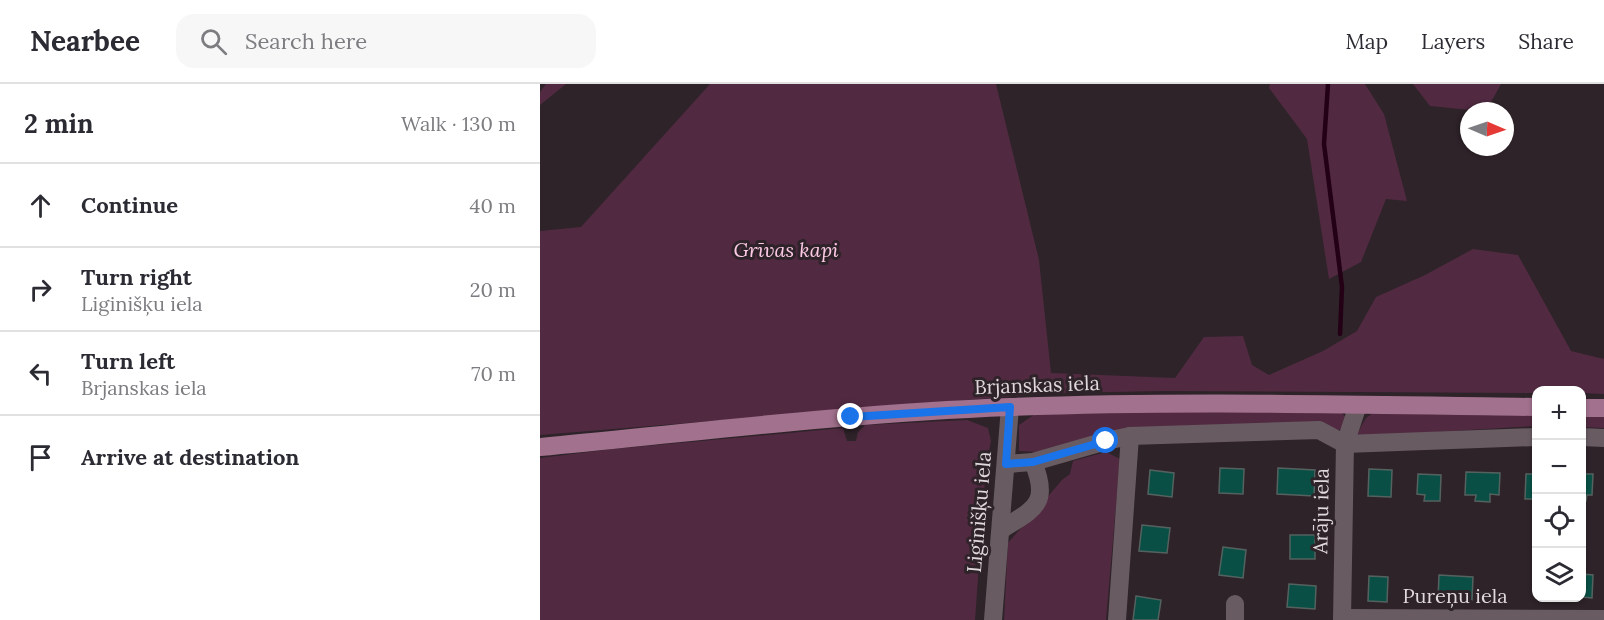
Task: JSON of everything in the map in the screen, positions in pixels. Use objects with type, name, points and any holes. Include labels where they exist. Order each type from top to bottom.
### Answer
[{"type":"main road","name":"Brjanskas iela","points":[[540,447],[851,417],[1010,407],[1134,405],[1532,407]]},
{"type":"main road","points":[[1586,408],[1604,408]]},
{"type":"street","name":"Arāju iela","points":[[1342,619],[1345,444],[1358,405]]},
{"type":"street","name":"Liginišķu iela","points":[[993,620],[1010,407]]},
{"type":"street","points":[[1006,464],[1033,462],[1130,436],[1319,430],[1345,444],[1532,437]]},
{"type":"street","points":[[1117,620],[1130,436]]},
{"type":"street","points":[[1586,437],[1604,438]]},
{"type":"street","points":[[1001,530],[1031,510],[1038,501],[1041,480],[1033,462]]},
{"type":"street","name":"Pureņu iela","points":[[1342,619],[1604,619]]},
{"type":"green space","points":[[546,84],[566,84],[540,105],[540,92]]},
{"type":"green space","name":"Grīvas kapi","points":[[710,84],[996,84],[1039,260],[1051,373],[1175,378],[1204,337],[1243,336],[1252,365],[1269,375],[1323,351],[1357,331],[1376,297],[1425,275],[1473,249],[1518,255],[1571,351],[1604,359],[1604,394],[1586,393],[1586,386],[1532,386],[1532,393],[1165,391],[1053,393],[540,435],[540,231],[581,227]]},
{"type":"green space","points":[[1270,84],[1365,84],[1384,114],[1407,201],[1386,199],[1361,262],[1329,279],[1307,139],[1269,88]]},
{"type":"green space","points":[[1413,84],[1501,84],[1491,102],[1460,102],[1460,109],[1430,106]]},
{"type":"green space","points":[[1038,412],[1327,412],[1341,413],[1345,416],[1345,425],[1339,430],[1205,427],[1037,452],[1019,451],[1019,425]]},
{"type":"green space","points":[[1373,413],[1532,415],[1532,426],[1355,437],[1366,418]]},
{"type":"green space","points":[[1586,416],[1604,416],[1604,428],[1586,427]]},
{"type":"green space","points":[[967,420],[988,428],[991,441],[986,466],[975,620],[540,620],[540,458],[843,428],[847,441],[856,441],[858,432],[865,425]]},
{"type":"green space","points":[[1106,452],[1120,459],[1106,620],[1004,620],[1008,543],[1062,480],[1070,474],[1073,461]]},
{"type":"building","points":[[1220,468],[1244,469],[1243,494],[1219,493]]},
{"type":"building","points":[[1278,468],[1315,470],[1314,496],[1277,494]]},
{"type":"building","points":[[1369,469],[1392,470],[1391,497],[1368,496]]},
{"type":"building","points":[[1150,470],[1174,473],[1172,497],[1148,494]]},
{"type":"building","points":[[1466,472],[1500,473],[1499,495],[1490,494],[1490,502],[1475,501],[1476,495],[1465,495]]},
{"type":"building","points":[[1418,474],[1441,475],[1440,501],[1424,501],[1425,495],[1417,494]]},
{"type":"building","points":[[1526,474],[1532,474],[1532,499],[1525,499]]},
{"type":"building","points":[[1586,474],[1593,474],[1592,495],[1587,495],[1586,501]]},
{"type":"building","points":[[1142,525],[1170,528],[1167,553],[1139,551]]},
{"type":"building","points":[[1290,535],[1315,535],[1315,559],[1290,559]]},
{"type":"building","points":[[1223,547],[1246,550],[1243,578],[1219,575]]},
{"type":"building","points":[[1586,574],[1593,575],[1592,598],[1586,597]]},
{"type":"building","points":[[1439,575],[1473,577],[1472,600],[1438,599]]},
{"type":"building","points":[[1369,576],[1388,577],[1387,602],[1368,601]]},
{"type":"building","points":[[1289,584],[1316,586],[1315,609],[1287,607]]},
{"type":"building","points":[[1136,596],[1161,600],[1158,620],[1133,620]]},
{"type":"waterway","points":[[1328,84],[1324,144],[1342,287],[1340,334]]},
{"type":"route","points":[[851,417],[1010,407],[1006,464],[1033,462],[1106,441]]}]
